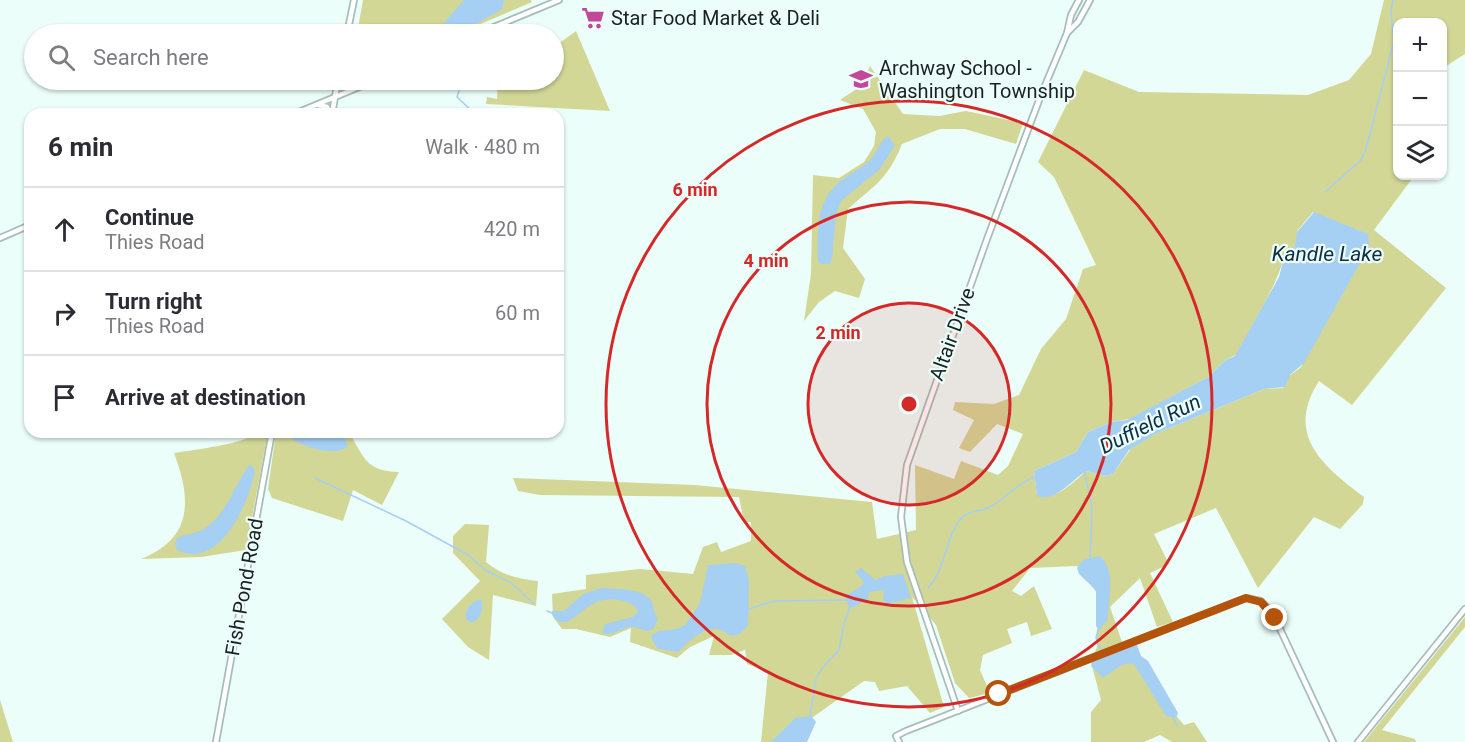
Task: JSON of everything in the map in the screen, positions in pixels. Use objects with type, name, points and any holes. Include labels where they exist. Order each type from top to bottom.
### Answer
[{"type":"street","points":[[349,24],[354,0]]},
{"type":"street","points":[[501,24],[559,0]]},
{"type":"street","name":"Altair Drive","points":[[958,711],[907,562],[901,518],[907,465],[918,428],[1041,95],[1067,33],[1069,19],[1079,0]]},
{"type":"street","name":"Altair Drive","points":[[1067,33],[1078,22],[1090,0]]},
{"type":"street","points":[[332,108],[337,90]]},
{"type":"street","points":[[309,108],[351,90]]},
{"type":"street","points":[[316,105],[328,108]]},
{"type":"street","points":[[0,238],[24,228]]},
{"type":"street","name":"Fish Pond Road","points":[[216,742],[271,438]]},
{"type":"street","points":[[900,742],[896,736],[1112,649],[1250,598],[1261,602],[1273,614],[1333,742]]},
{"type":"street","points":[[1358,742],[1465,609]]},
{"type":"green space","points":[[363,0],[531,0],[532,2],[480,24],[359,24]]},
{"type":"green space","points":[[1384,0],[1465,0],[1465,54],[1447,65],[1447,18],[1393,18],[1393,180],[1411,180],[1374,230],[1446,288],[1352,405],[1319,381],[1309,400],[1306,417],[1307,433],[1313,447],[1334,473],[1364,497],[1363,504],[1340,529],[1314,517],[1258,588],[1216,508],[1154,534],[1169,564],[1150,573],[1173,622],[1157,627],[1140,578],[1110,607],[1124,648],[1133,645],[1178,718],[1184,725],[1194,722],[1207,742],[1172,742],[1160,735],[1144,742],[1091,742],[1091,712],[1101,700],[1091,662],[1097,647],[1097,593],[1077,566],[1030,568],[1012,591],[1021,596],[1034,586],[1052,629],[1031,636],[1027,622],[1007,629],[1012,643],[983,655],[980,670],[990,693],[969,698],[955,683],[936,625],[912,597],[944,707],[930,713],[907,686],[879,691],[875,682],[864,681],[813,717],[806,742],[761,742],[768,672],[747,664],[745,650],[731,655],[709,655],[714,636],[690,647],[677,658],[630,642],[631,628],[610,637],[576,629],[562,629],[553,617],[552,594],[586,589],[586,575],[640,569],[693,574],[703,547],[717,542],[721,552],[751,541],[751,522],[744,522],[739,497],[540,495],[518,491],[513,478],[695,485],[872,502],[877,539],[916,530],[915,465],[954,479],[961,461],[998,475],[1008,466],[1023,434],[997,424],[970,452],[959,448],[974,420],[953,410],[955,402],[994,404],[1019,395],[1041,349],[1066,319],[1083,269],[1096,265],[1054,177],[1038,162],[1084,70],[1139,92],[1308,95],[1349,80],[1371,54]],"holes":[[[1313,212],[1367,234],[1368,248],[1301,367],[1288,377],[1283,388],[1264,389],[1155,434],[1132,447],[1113,474],[1106,476],[1086,471],[1057,493],[1050,496],[1037,495],[1034,471],[1076,452],[1088,432],[1111,422],[1130,419],[1208,377],[1225,360],[1240,353],[1276,280],[1285,254],[1294,250],[1298,230]]]},
{"type":"green space","points":[[576,31],[610,111],[486,104],[487,97],[497,99],[497,90],[564,90],[564,40]]},
{"type":"green space","points":[[870,66],[903,114],[939,116],[966,111],[1023,123],[1016,144],[965,129],[940,129],[902,144],[886,174],[848,209],[843,248],[865,279],[859,298],[835,291],[819,302],[804,321],[811,274],[813,175],[839,178],[864,162],[874,146],[876,132],[863,109],[840,100],[861,86]]},
{"type":"green space","points":[[267,438],[246,550],[201,557],[141,559],[171,540],[184,515],[183,486],[174,453],[242,440]]},
{"type":"green space","points":[[275,438],[352,438],[363,456],[373,466],[399,472],[382,505],[353,490],[343,521],[272,498],[268,489]]},
{"type":"green space","points":[[465,524],[489,525],[486,562],[510,576],[538,581],[536,606],[493,595],[489,660],[468,647],[442,619],[480,581],[453,553],[453,536]]},
{"type":"green space","points":[[1465,617],[1465,627],[1382,730],[1415,739],[1416,742],[1364,742]]},
{"type":"green space","points":[[0,700],[13,742],[0,742]]},
{"type":"water","points":[[464,0],[504,0],[502,9],[475,24],[443,24]]},
{"type":"water","points":[[888,136],[895,145],[880,169],[841,201],[836,215],[832,259],[829,264],[821,264],[818,261],[818,228],[827,197],[842,180],[869,161]]},
{"type":"water","name":"Kandle Lake","points":[[1314,212],[1368,234],[1369,247],[1304,363],[1290,375],[1285,387],[1264,389],[1155,434],[1129,450],[1113,474],[1106,476],[1086,471],[1057,493],[1044,497],[1037,496],[1034,471],[1076,452],[1088,432],[1111,422],[1127,420],[1208,377],[1225,360],[1235,356],[1279,277],[1285,254],[1294,250],[1297,232]]},
{"type":"water","points":[[293,438],[345,438],[348,446],[329,451],[305,446]]},
{"type":"water","points":[[250,464],[255,470],[247,498],[230,529],[219,542],[207,551],[192,554],[177,550],[175,544],[177,538],[204,529],[219,515]]},
{"type":"water","points":[[1100,556],[1108,570],[1110,586],[1108,619],[1099,630],[1096,626],[1096,590],[1079,574],[1077,568],[1083,560]]},
{"type":"water","points":[[736,563],[745,566],[749,580],[748,625],[740,634],[730,636],[717,629],[710,630],[696,636],[679,652],[658,649],[651,638],[652,635],[685,625],[700,603],[708,565]]},
{"type":"water","points":[[861,568],[875,580],[884,576],[903,574],[911,598],[887,604],[883,600],[884,590],[869,592],[868,599],[850,609],[845,596],[862,586],[863,581],[855,572]]},
{"type":"water","points":[[601,588],[629,590],[648,597],[658,619],[653,629],[647,631],[632,627],[610,634],[602,633],[605,624],[633,617],[638,611],[630,603],[614,599],[600,601],[587,607],[568,622],[559,622],[552,615],[552,611],[564,611],[583,594]]},
{"type":"water","points":[[481,599],[481,613],[471,623],[466,619],[467,609]]},
{"type":"water","points":[[1137,645],[1141,656],[1148,661],[1178,713],[1176,718],[1166,716],[1134,664],[1125,664],[1103,678],[1091,666],[1093,660]]},
{"type":"water","points":[[811,716],[816,722],[807,742],[771,742],[795,718]]},
{"type":"waterway","name":"Duffield Run","points":[[1325,192],[1361,160],[1366,149],[1394,41],[1391,11],[1393,0]]},
{"type":"waterway","points":[[459,91],[457,97],[469,108]]},
{"type":"waterway","points":[[1084,470],[1092,507],[1090,560]]},
{"type":"waterway","name":"Duffield Run","points":[[928,588],[942,564],[954,529],[962,518],[994,505],[1034,477]]},
{"type":"waterway","points":[[315,478],[406,521],[468,555],[485,570],[511,583],[534,604]]},
{"type":"waterway","points":[[746,610],[774,601],[848,600]]},
{"type":"waterway","name":"Duffield Run","points":[[810,716],[816,679],[822,668],[839,650],[850,606]]},
{"type":"waterway","points":[[547,611],[552,613]]},
{"type":"waterway","points":[[1098,630],[1096,638],[1102,653]]},
{"type":"waterway","points":[[1173,718],[1178,727]]},
{"type":"place","name":"Star Food Market & Deli","points":[[593,18]]},
{"type":"place","name":"Archway School - Washington Township","points":[[861,79]]},
{"type":"route","points":[[999,694],[1246,598],[1261,602],[1275,618]]}]
